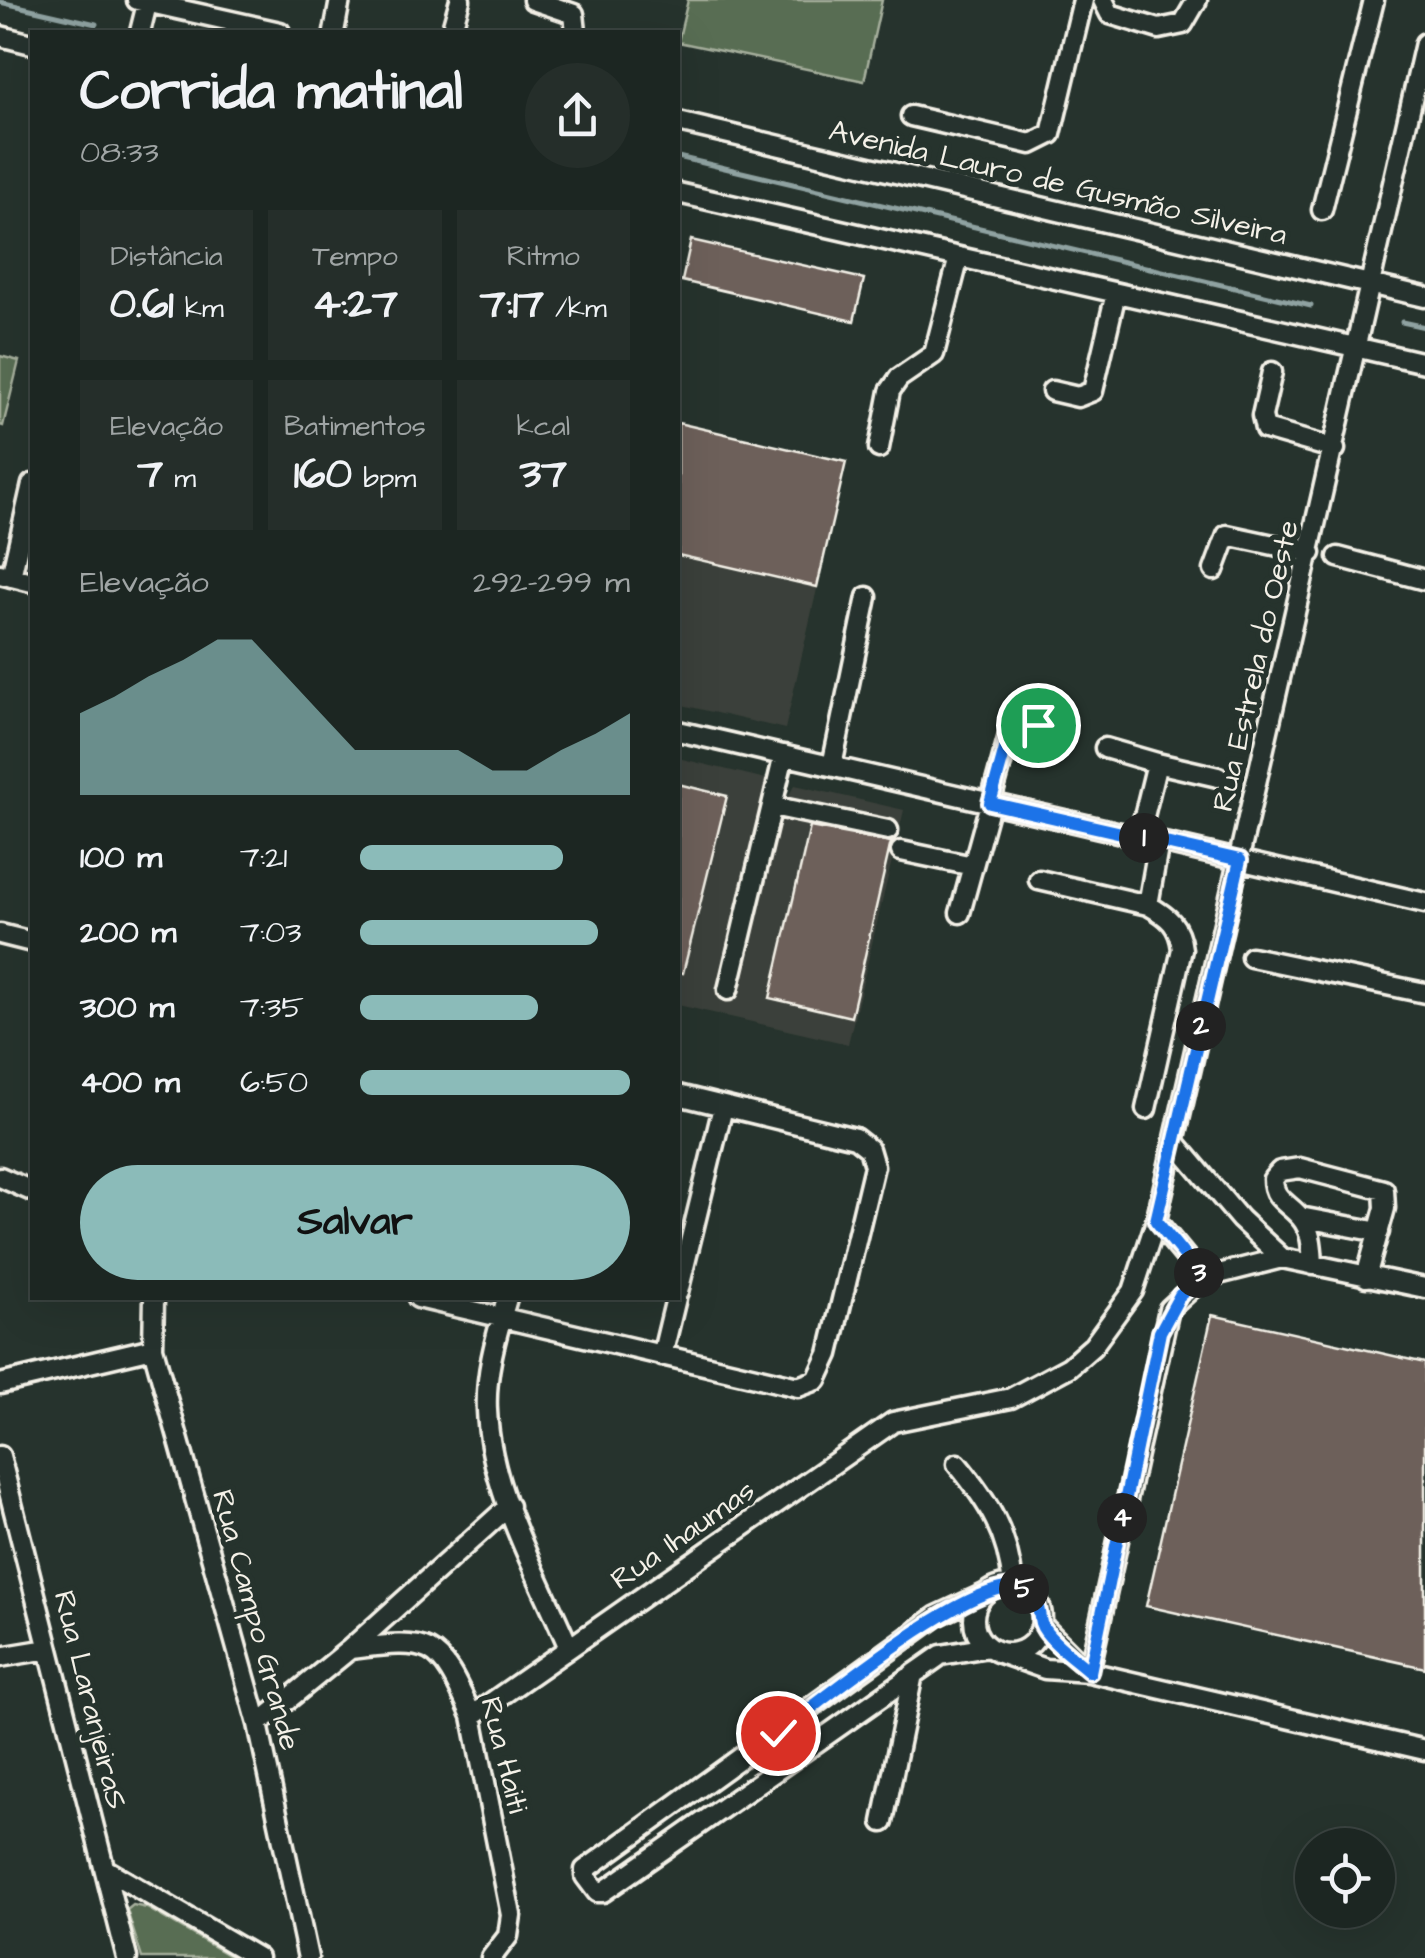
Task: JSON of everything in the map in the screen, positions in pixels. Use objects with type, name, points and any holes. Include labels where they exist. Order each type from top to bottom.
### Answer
[{"type":"street","points":[[334,30],[340,0]]},
{"type":"street","points":[[452,30],[460,0]]},
{"type":"street","points":[[534,0],[574,14],[576,30]]},
{"type":"street","points":[[911,116],[1031,144],[1042,141],[1051,134],[1083,0]]},
{"type":"street","points":[[1103,0],[1110,14],[1170,29],[1184,24],[1196,0]]},
{"type":"street","points":[[1322,210],[1374,0]]},
{"type":"street","points":[[140,30],[144,1],[271,30]]},
{"type":"street","points":[[0,36],[30,44]]},
{"type":"street","name":"Rua Estrela do Oeste","points":[[931,1411],[972,1408],[1011,1398],[1069,1367],[1093,1346],[1126,1304],[1146,1260],[1359,347],[1425,43]]},
{"type":"street","name":"Avenida Lauro de Gusmão Silveira","points":[[680,122],[1425,297]]},
{"type":"street","points":[[680,193],[1425,363]]},
{"type":"street","points":[[879,448],[890,391],[900,378],[934,354],[959,257]]},
{"type":"street","points":[[1052,391],[1078,397],[1093,391],[1116,293]]},
{"type":"street","points":[[1272,372],[1262,416],[1265,429],[1335,450]]},
{"type":"street","points":[[30,491],[5,576],[30,582]]},
{"type":"street","points":[[1214,570],[1228,535],[1311,553]]},
{"type":"street","points":[[1338,557],[1425,580]]},
{"type":"street","points":[[832,766],[868,597]]},
{"type":"street","points":[[960,912],[1012,724],[1038,725]]},
{"type":"street","points":[[680,730],[1425,903]]},
{"type":"street","points":[[1105,748],[1218,777]]},
{"type":"street","points":[[728,990],[784,755]]},
{"type":"street","points":[[1139,837],[1157,763]]},
{"type":"street","points":[[772,806],[888,830]]},
{"type":"street","points":[[1148,905],[1159,842]]},
{"type":"street","points":[[900,851],[973,866]]},
{"type":"street","points":[[1040,880],[1148,905],[1170,917],[1182,949],[1146,1109]]},
{"type":"street","points":[[0,934],[30,942]]},
{"type":"street","points":[[1251,957],[1425,993]]},
{"type":"street","points":[[426,1300],[798,1387],[812,1383],[823,1373],[874,1166],[869,1149],[856,1138],[680,1096]]},
{"type":"street","points":[[680,1283],[723,1107]]},
{"type":"street","points":[[1174,1141],[1240,1219],[1282,1258]]},
{"type":"street","points":[[1314,1265],[1308,1232],[1300,1217],[1275,1193],[1273,1180],[1280,1171],[1300,1168],[1384,1190],[1386,1199],[1366,1276]]},
{"type":"street","points":[[0,1177],[30,1190]]},
{"type":"street","points":[[1300,1217],[1379,1232]]},
{"type":"street","points":[[1156,1221],[1203,1278]]},
{"type":"street","points":[[1090,1672],[1160,1332],[1180,1295],[1203,1278],[1282,1258],[1425,1288]]},
{"type":"street","name":"Rua Campo Grande","points":[[154,1300],[153,1348],[258,1724],[308,1958]]},
{"type":"street","points":[[506,1300],[486,1409],[492,1449],[509,1506],[569,1648]]},
{"type":"street","points":[[662,1356],[676,1300]]},
{"type":"street","points":[[0,1384],[153,1348]]},
{"type":"street","name":"Rua Ihaumas","points":[[472,1716],[882,1428],[931,1411]]},
{"type":"street","name":"Rua LaranjeiraS","points":[[0,1456],[127,1958]]},
{"type":"street","points":[[956,1464],[988,1502],[1004,1531],[1014,1585],[1036,1600],[1042,1626],[1090,1672]]},
{"type":"street","points":[[258,1724],[350,1650],[509,1506]]},
{"type":"street","points":[[1014,1585],[937,1616],[585,1870],[585,1876],[598,1892],[603,1892],[941,1655],[992,1649],[1016,1652],[1033,1642],[1042,1626]]},
{"type":"street","points":[[984,1594],[974,1612],[976,1632],[992,1649],[1045,1669],[1090,1672],[1425,1750]]},
{"type":"street","name":"Rua Haiti","points":[[350,1650],[406,1643],[428,1648],[440,1655],[472,1716],[510,1914],[508,1936],[491,1958]]},
{"type":"street","points":[[0,1657],[48,1648]]},
{"type":"street","points":[[883,1822],[913,1674]]},
{"type":"street","points":[[105,1869],[258,1958]]},
{"type":"shaded area","points":[[680,423],[846,462],[785,729],[680,704]]},
{"type":"shaded area","points":[[680,758],[770,780],[767,797],[785,801],[795,785],[904,810],[848,1044],[680,1005]]},
{"type":"green space","points":[[688,0],[882,0],[864,81],[680,42]]},
{"type":"green space","points":[[0,356],[19,361],[3,426],[0,425]]},
{"type":"green space","points":[[133,1905],[147,1908],[233,1958],[142,1958],[127,1910]]},
{"type":"building","points":[[691,240],[864,279],[854,321],[682,281]]},
{"type":"building","points":[[680,423],[846,462],[817,587],[680,555]]},
{"type":"building","points":[[680,784],[727,796],[683,973],[680,972]]},
{"type":"building","points":[[810,827],[891,842],[851,1017],[770,998]]},
{"type":"building","points":[[1212,1315],[1425,1363],[1425,1668],[1146,1606]]},
{"type":"waterway","points":[[0,2],[96,24]]},
{"type":"waterway","points":[[680,157],[1311,306]]},
{"type":"waterway","points":[[1402,322],[1425,327]]},
{"type":"route","points":[[778,1733],[937,1616],[998,1586],[1014,1585],[1026,1590],[1036,1600],[1042,1626],[1090,1672],[1160,1332],[1180,1295],[1203,1278],[1156,1221],[1240,860],[990,803],[1012,724],[1017,721],[1038,725]]}]
